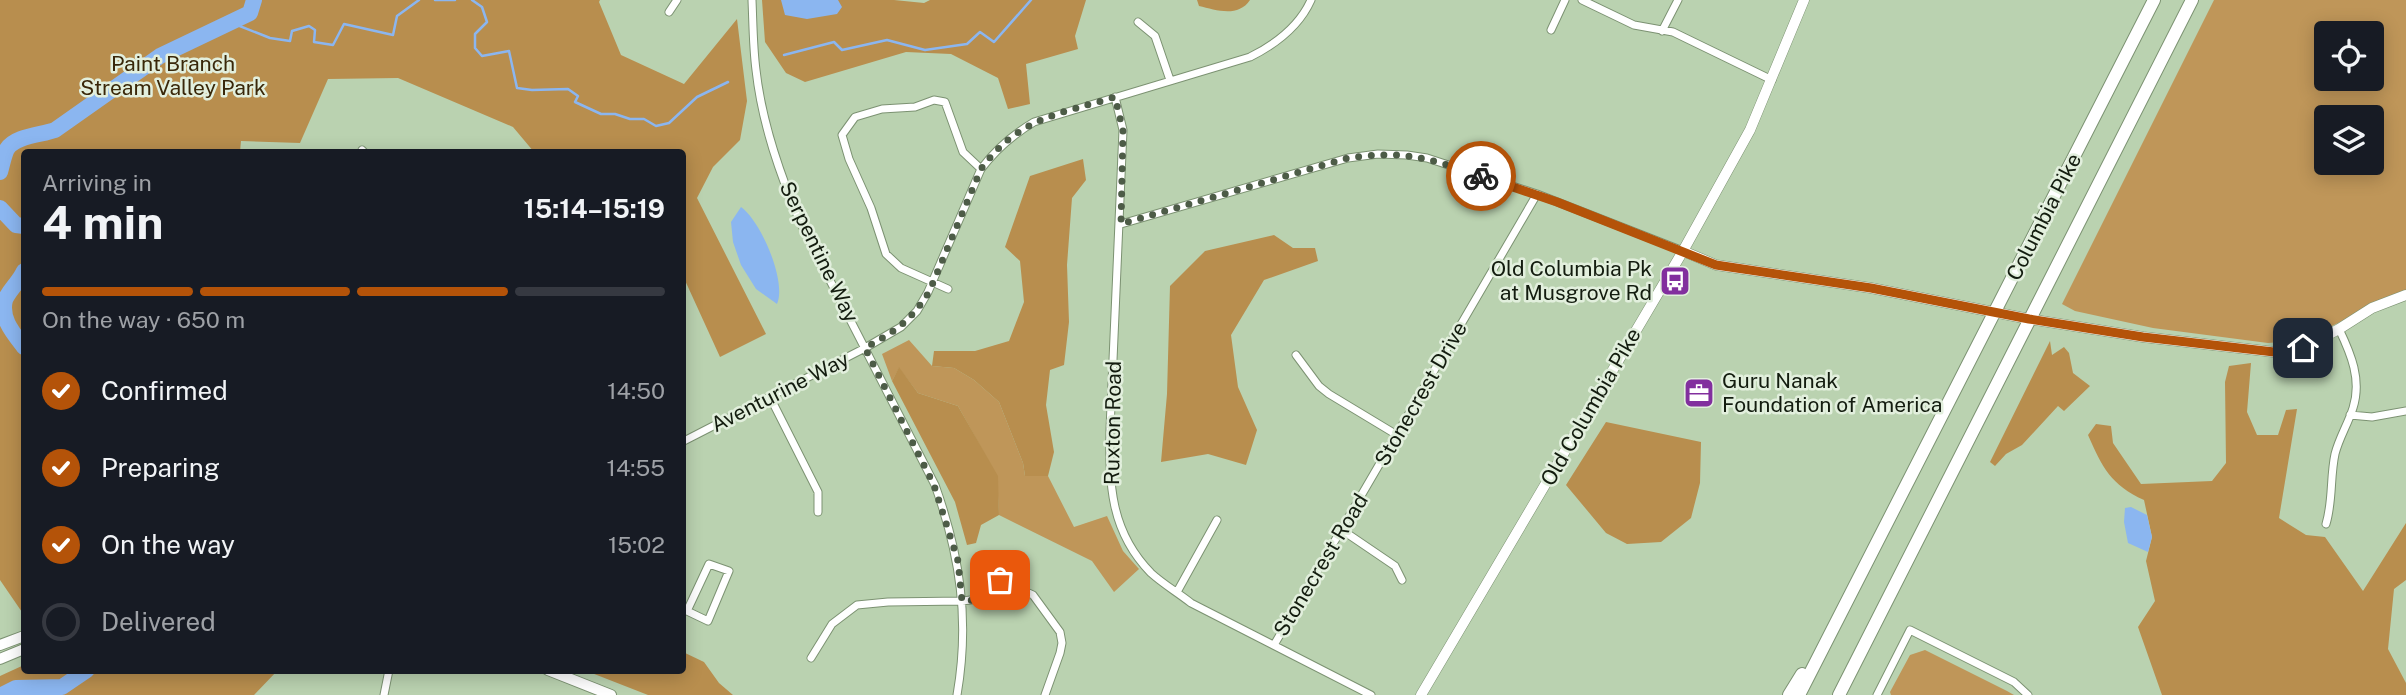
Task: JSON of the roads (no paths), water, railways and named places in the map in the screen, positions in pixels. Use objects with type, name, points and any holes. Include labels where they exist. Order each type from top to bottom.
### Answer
[{"type":"highway","name":"Columbia Pike","points":[[1799,695],[2154,0]]},
{"type":"highway","name":"Columbia Pike","points":[[1841,691],[2192,0]]},
{"type":"highway","points":[[1789,695],[1844,609]]},
{"type":"main road","name":"Old Columbia Pike","points":[[1421,695],[1683,251],[1750,130],[1804,0]]},
{"type":"main road","points":[[1683,251],[1716,265],[1871,288],[2029,319],[2143,337],[2274,352],[2303,348],[2372,308],[2406,295]]},
{"type":"main road","points":[[0,645],[21,637]]},
{"type":"main road","points":[[0,659],[21,650]]},
{"type":"main road","points":[[558,674],[611,695]]},
{"type":"street","points":[[669,12],[677,0]]},
{"type":"street","name":"Serpentine Way","points":[[752,0],[756,71],[767,130],[783,180],[802,224],[934,485],[958,561],[964,642],[957,695]]},
{"type":"street","name":"Aventurine Way","points":[[686,440],[901,327],[917,311],[933,281],[981,169],[1011,135],[1034,122],[1250,57],[1270,47],[1290,32],[1311,0]]},
{"type":"street","points":[[1552,30],[1565,0]]},
{"type":"street","points":[[1582,0],[1634,25],[1674,32],[1772,80]]},
{"type":"street","points":[[1662,32],[1678,0]]},
{"type":"street","points":[[1138,22],[1155,36],[1170,80]]},
{"type":"street","name":"Ruxton Road","points":[[1115,97],[1123,130],[1110,429],[1110,476],[1116,516],[1131,548],[1150,571],[1191,603],[1371,695]]},
{"type":"street","points":[[948,289],[901,268],[886,254],[842,135],[855,117],[882,109],[915,107],[934,100],[945,102],[963,152],[981,169]]},
{"type":"street","points":[[1121,224],[1348,158],[1378,154],[1407,155],[1427,158],[1537,194],[1683,251]]},
{"type":"street","name":"Stonecrest Drive","points":[[1369,485],[1537,194]]},
{"type":"street","points":[[2326,524],[2331,505],[2335,456],[2354,406],[2356,387],[2354,367],[2339,329]]},
{"type":"street","points":[[1296,355],[1318,386],[1397,435]]},
{"type":"street","points":[[770,397],[818,492],[818,512]]},
{"type":"street","points":[[2350,415],[2372,417],[2406,411]]},
{"type":"street","name":"Stonecrest Road","points":[[1274,646],[1369,485]]},
{"type":"street","points":[[1177,592],[1217,520]]},
{"type":"street","points":[[1342,530],[1395,566],[1402,580]]},
{"type":"street","points":[[709,564],[729,572],[708,621],[687,611],[709,564]]},
{"type":"street","points":[[988,575],[1033,595],[1060,632],[1060,653],[1045,695]]},
{"type":"street","points":[[811,658],[832,624],[857,606],[888,602],[988,598],[997,590],[1000,580]]},
{"type":"street","points":[[1877,695],[1910,630],[2014,682],[2028,695]]},
{"type":"street","points":[[384,695],[388,674]]},
{"type":"water","points":[[781,0],[838,0],[842,7],[837,14],[807,19],[785,15]]},
{"type":"water","points":[[741,207],[756,225],[770,253],[778,282],[777,304],[756,289],[741,265],[733,242],[731,222]]},
{"type":"water","points":[[2131,507],[2147,515],[2152,537],[2148,552],[2128,543],[2124,522],[2125,508]]},
{"type":"waterway","points":[[0,172],[7,149],[16,141],[55,130],[160,56],[250,13],[254,0]]},
{"type":"waterway","points":[[232,23],[270,38],[290,41],[292,31],[309,26],[315,30],[314,42],[333,45],[344,24],[393,35],[397,16],[419,0]]},
{"type":"waterway","points":[[435,0],[455,0]]},
{"type":"waterway","points":[[472,0],[482,7],[487,22],[475,34],[475,48],[482,56],[509,51],[517,88],[568,89],[578,96],[575,102],[601,114],[644,119],[656,126],[669,123],[697,97],[728,82]]},
{"type":"waterway","points":[[784,55],[834,42],[842,50],[887,40],[925,50],[967,44],[980,32],[994,42],[1031,0]]},
{"type":"waterway","points":[[0,208],[16,225],[21,226]]},
{"type":"waterway","points":[[21,276],[7,296],[4,307],[9,326],[21,343]]},
{"type":"waterway","points":[[2,695],[16,688],[62,687],[81,674]]},
{"type":"place","name":"Old Columbia Pk at Musgrove Rd","points":[[1675,281]]},
{"type":"place","name":"Guru Nanak Foundation of America","points":[[1699,393]]},
{"type":"park label","name":"Paint Branch Stream Valley Park","points":[[173,76]]}]
